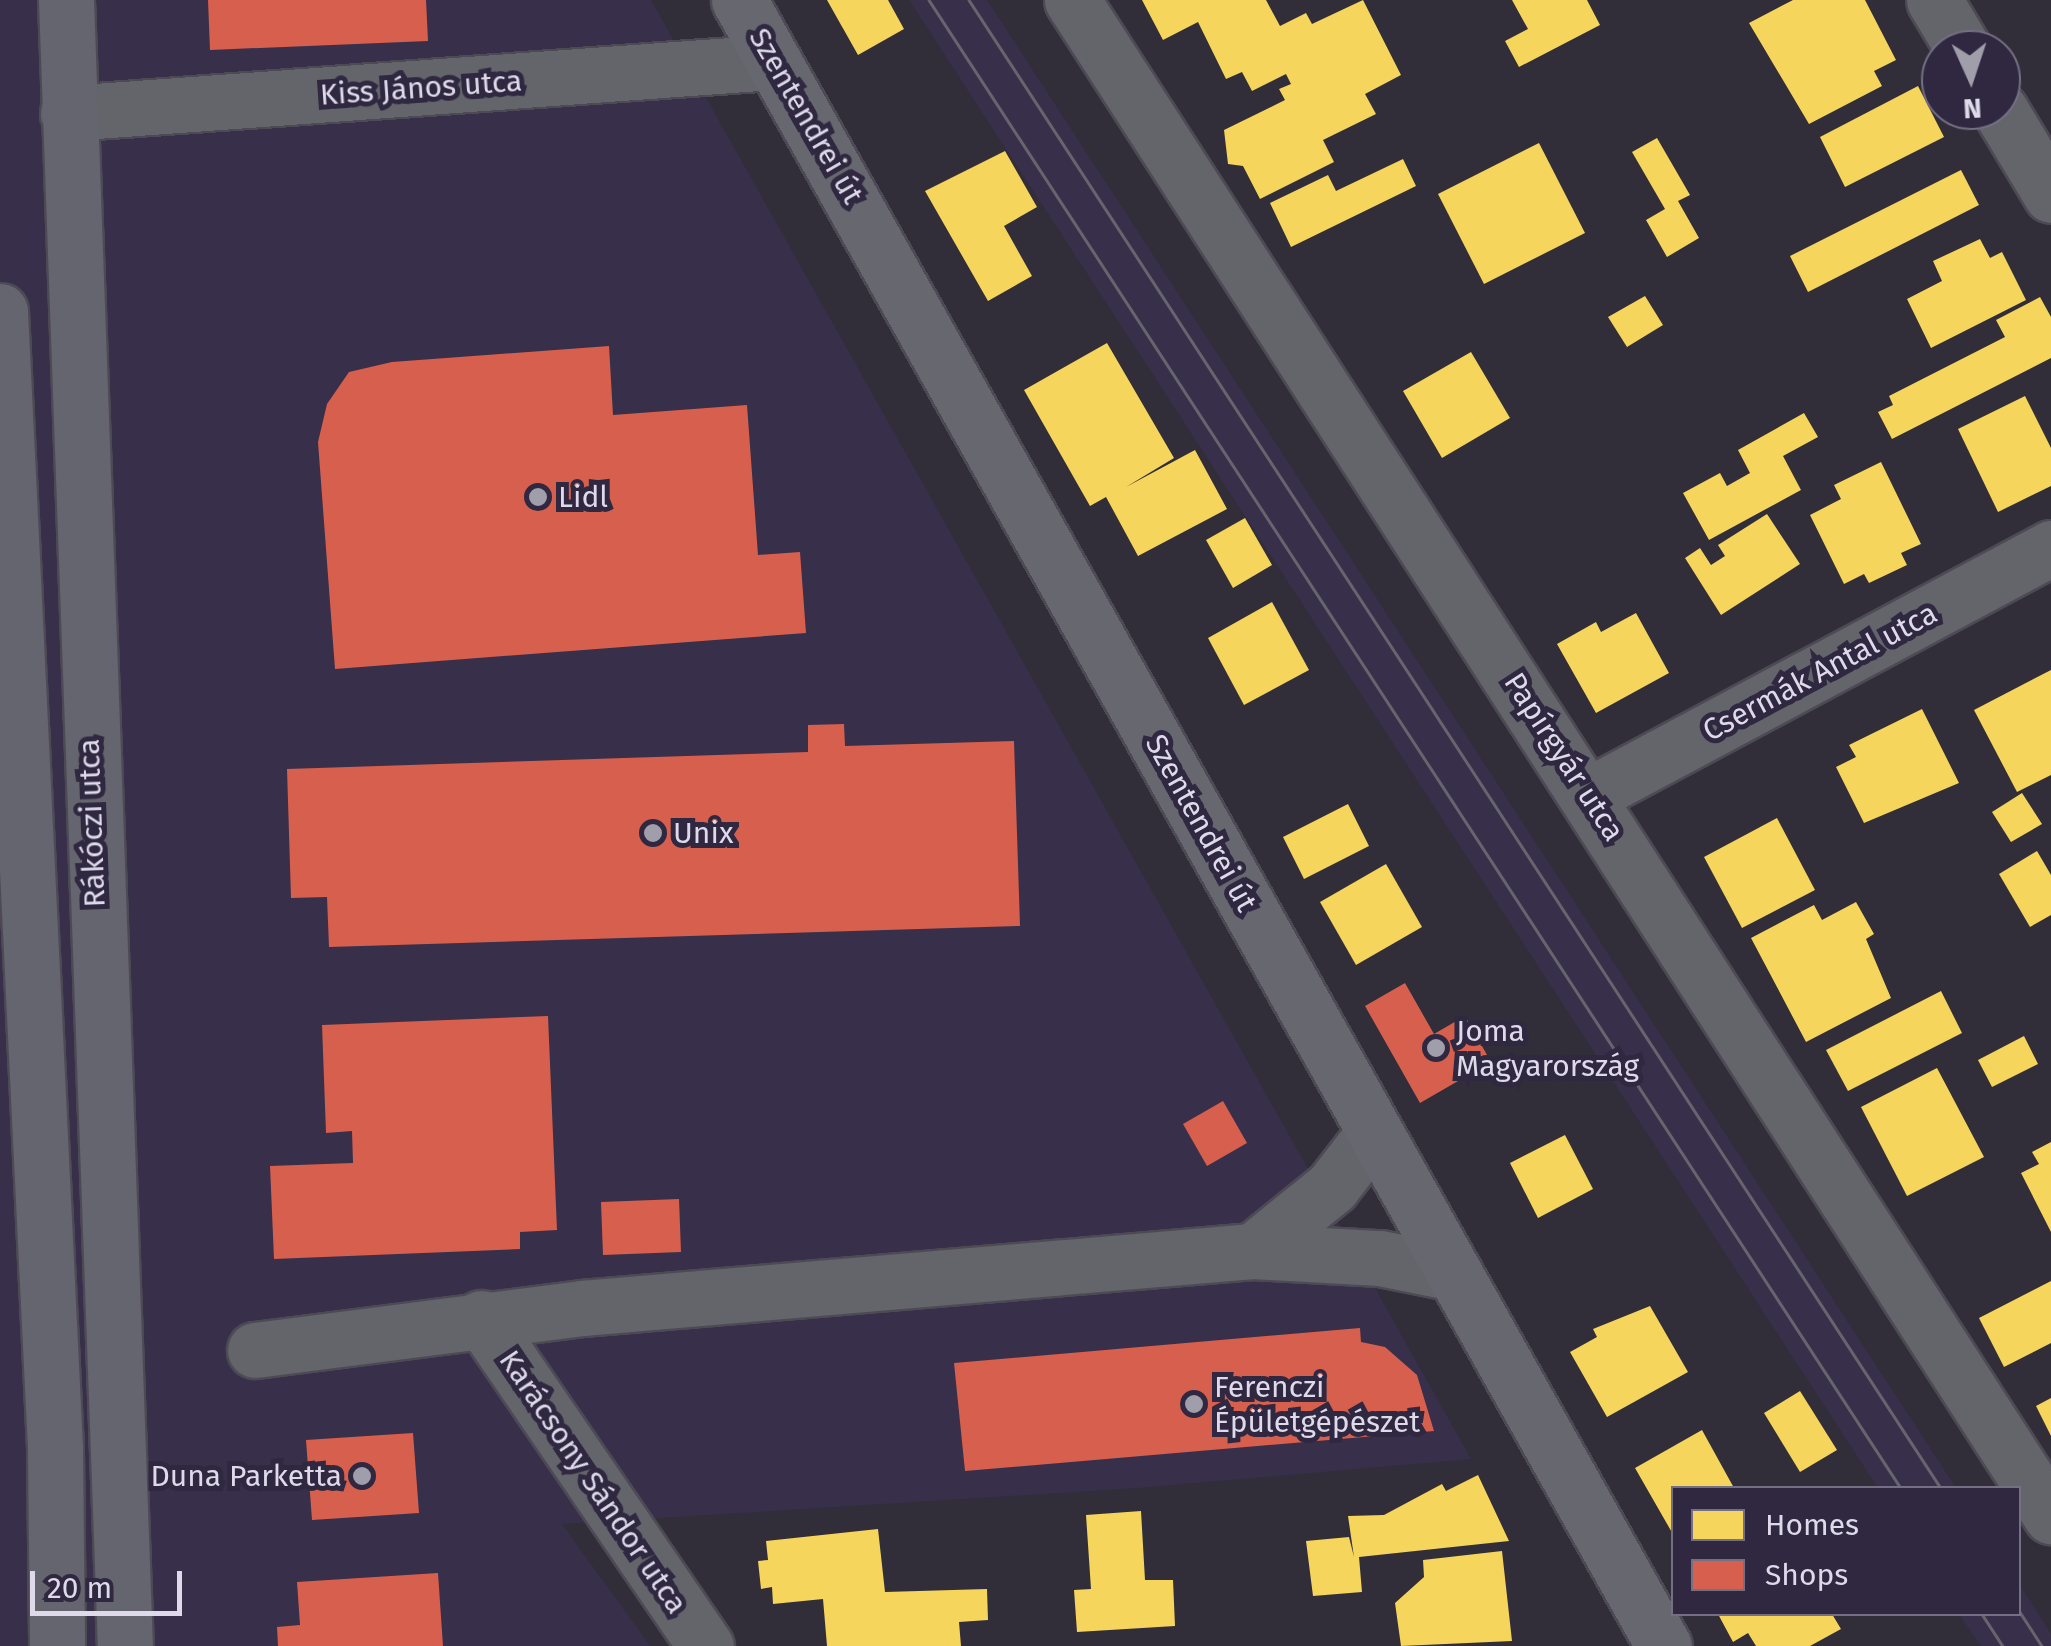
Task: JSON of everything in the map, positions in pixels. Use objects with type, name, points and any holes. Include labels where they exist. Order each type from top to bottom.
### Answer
[{"type":"main road","name":"Rákóczi utca","points":[[66,0],[125,1646]]},
{"type":"main road","name":"Szentendrei út","points":[[739,0],[1664,1646]]},
{"type":"main road","points":[[0,311],[56,1449],[56,1646]]},
{"type":"street","name":"Papírgyár utca","points":[[1072,0],[1589,795],[2051,1516]]},
{"type":"street","points":[[1934,0],[1952,30]]},
{"type":"street","name":"Kiss János utca","points":[[68,113],[774,62]]},
{"type":"street","points":[[2012,130],[2051,195]]},
{"type":"street","name":"Csermák Antal utca","points":[[1589,795],[2051,548]]},
{"type":"street","points":[[1254,1251],[1332,1186],[1373,1134]]},
{"type":"street","points":[[255,1350],[481,1318],[1254,1251],[1380,1258],[1454,1273]]},
{"type":"street","name":"Karácsony Sándor utca","points":[[481,1318],[706,1646]]},
{"type":"shaded area","points":[[0,0],[651,0],[1471,1459],[1138,1488],[562,1524],[650,1646],[0,1646]]},
{"type":"shaded area","points":[[909,0],[987,0],[1955,1486],[1877,1486]]},
{"type":"shaded area","points":[[2021,1587],[2051,1634],[2051,1646],[1981,1646],[1960,1616],[2021,1616]]},
{"type":"building: Homes","points":[[827,0],[888,0],[904,29],[858,55]]},
{"type":"building: Homes","points":[[1142,0],[1266,0],[1280,26],[1306,13],[1312,24],[1363,0],[1401,75],[1365,94],[1376,114],[1323,140],[1334,162],[1260,199],[1243,166],[1228,164],[1224,130],[1285,100],[1279,89],[1291,84],[1286,74],[1252,91],[1242,72],[1226,79],[1198,22],[1163,40]]},
{"type":"building: Homes","points":[[1512,0],[1587,0],[1600,25],[1519,67],[1505,41],[1528,29]]},
{"type":"building: Homes","points":[[1793,0],[1865,0],[1896,60],[1874,71],[1882,86],[1809,124],[1749,23]]},
{"type":"building: Homes","points":[[1918,86],[1921,130],[1940,130],[1944,137],[1845,187],[1820,137]]},
{"type":"building: Homes","points":[[1657,138],[1690,195],[1678,201],[1699,238],[1667,257],[1646,220],[1665,209],[1632,152]]},
{"type":"building: Homes","points":[[1539,143],[1585,233],[1484,284],[1438,194]]},
{"type":"building: Homes","points":[[1005,151],[1037,207],[1004,226],[1032,276],[988,301],[925,191]]},
{"type":"building: Homes","points":[[1403,159],[1416,186],[1291,247],[1270,203],[1328,175],[1336,191]]},
{"type":"building: Homes","points":[[1961,170],[1979,205],[1808,292],[1790,256]]},
{"type":"building: Homes","points":[[1980,239],[1990,258],[2002,252],[2026,300],[1931,348],[1907,299],[1942,281],[1933,261]]},
{"type":"building: Homes","points":[[1645,296],[1663,325],[1627,347],[1608,317]]},
{"type":"building: Homes","points":[[2040,297],[2051,317],[2051,358],[1892,439],[1878,412],[1893,405],[1889,396],[2005,337],[1996,320]]},
{"type":"building: Homes","points":[[1107,343],[1174,458],[1126,487],[1195,450],[1227,509],[1138,556],[1106,497],[1090,506],[1024,390]]},
{"type":"building: Homes","points":[[1471,352],[1510,418],[1442,458],[1403,391]]},
{"type":"building: Homes","points":[[2025,396],[2051,448],[2051,486],[1998,512],[1958,429]]},
{"type":"building: Homes","points":[[1804,413],[1818,437],[1783,456],[1801,490],[1709,540],[1683,493],[1720,473],[1727,486],[1750,473],[1738,450]]},
{"type":"building: Homes","points":[[1881,462],[1921,544],[1901,553],[1907,565],[1869,583],[1864,574],[1844,584],[1810,515],[1841,499],[1834,485]]},
{"type":"building: Homes","points":[[1767,514],[1800,564],[1721,615],[1685,558],[1700,548],[1711,565],[1725,556],[1718,545]]},
{"type":"building: Homes","points":[[1245,518],[1272,565],[1233,588],[1206,540]]},
{"type":"building: Homes","points":[[1272,602],[1309,670],[1244,705],[1208,638]]},
{"type":"building: Homes","points":[[1636,613],[1669,673],[1596,713],[1557,644],[1596,622],[1601,632]]},
{"type":"building: Homes","points":[[2051,670],[2051,775],[2017,792],[1974,710]]},
{"type":"building: Homes","points":[[1922,709],[1959,783],[1864,823],[1836,767],[1856,757],[1849,745]]},
{"type":"building: Homes","points":[[2022,793],[2042,824],[2011,842],[1992,812]]},
{"type":"building: Homes","points":[[1348,804],[1369,846],[1304,879],[1283,837]]},
{"type":"building: Homes","points":[[1777,818],[1815,890],[1742,928],[1704,857]]},
{"type":"building: Homes","points":[[2037,851],[2051,875],[2051,915],[2030,927],[1999,874]]},
{"type":"building: Homes","points":[[1386,864],[1422,927],[1356,965],[1320,902]]},
{"type":"building: Homes","points":[[1856,902],[1874,934],[1866,939],[1891,998],[1806,1042],[1751,938],[1814,905],[1822,920]]},
{"type":"building: Homes","points":[[1941,991],[1962,1033],[1848,1091],[1826,1050]]},
{"type":"building: Homes","points":[[2024,1036],[2038,1064],[1992,1087],[1978,1060]]},
{"type":"building: Homes","points":[[1937,1068],[1984,1157],[1907,1196],[1861,1107]]},
{"type":"building: Homes","points":[[1565,1135],[1593,1189],[1538,1218],[1510,1163]]},
{"type":"building: Homes","points":[[2051,1142],[2051,1232],[2021,1173],[2039,1164],[2032,1152]]},
{"type":"building: Homes","points":[[2051,1281],[2051,1343],[2004,1367],[1979,1318]]},
{"type":"building: Homes","points":[[1650,1306],[1688,1372],[1607,1417],[1570,1352],[1597,1337],[1593,1329]]},
{"type":"building: Homes","points":[[1800,1391],[1837,1450],[1800,1472],[1764,1413]]},
{"type":"building: Homes","points":[[2051,1398],[2051,1436],[2036,1406]]},
{"type":"building: Homes","points":[[1702,1430],[1733,1486],[1671,1486],[1671,1531],[1635,1468]]},
{"type":"building: Homes","points":[[1478,1475],[1509,1541],[1359,1557],[1362,1592],[1313,1596],[1306,1541],[1349,1537],[1354,1557],[1348,1516],[1384,1515],[1442,1484],[1446,1491]]},
{"type":"building: Homes","points":[[1141,1511],[1145,1580],[1173,1580],[1175,1626],[1077,1632],[1074,1590],[1091,1589],[1086,1515]]},
{"type":"building: Homes","points":[[878,1529],[885,1592],[987,1589],[988,1620],[959,1622],[961,1646],[827,1646],[823,1599],[773,1604],[772,1587],[761,1589],[758,1561],[768,1560],[766,1541]]},
{"type":"building: Homes","points":[[1502,1551],[1512,1641],[1401,1646],[1395,1603],[1424,1577],[1423,1560]]},
{"type":"building: Homes","points":[[1719,1616],[1833,1616],[1841,1629],[1810,1646],[1756,1646],[1748,1633],[1733,1642]]},
{"type":"building: Shops","points":[[208,0],[426,0],[428,41],[210,50]]},
{"type":"building: Shops","name":"Lidl","points":[[609,346],[613,415],[747,405],[758,555],[800,552],[806,633],[335,669],[318,442],[327,404],[349,372],[392,362]]},
{"type":"building: Shops","name":"Unix","points":[[844,724],[845,746],[1014,741],[1020,926],[329,947],[327,897],[291,898],[287,769],[808,752],[808,725]]},
{"type":"building: Shops","name":"Joma Magyarország","points":[[1405,983],[1434,1034],[1465,1016],[1491,1062],[1420,1103],[1365,1006]]},
{"type":"building: Shops","points":[[548,1016],[557,1230],[520,1232],[520,1249],[274,1259],[270,1166],[353,1163],[352,1131],[326,1133],[322,1025]]},
{"type":"building: Shops","points":[[1223,1101],[1247,1143],[1207,1166],[1183,1124]]},
{"type":"building: Shops","points":[[679,1199],[681,1252],[603,1255],[601,1202]]},
{"type":"building: Shops","name":"Ferenczi Épületgépészet","points":[[1360,1328],[1361,1342],[1385,1347],[1417,1375],[1434,1431],[965,1471],[954,1363]]},
{"type":"building: Shops","name":"Duna Parketta","points":[[413,1433],[419,1513],[312,1520],[306,1440]]},
{"type":"building: Shops","points":[[438,1573],[443,1646],[278,1646],[277,1627],[300,1625],[297,1582]]},
{"type":"tram line","points":[[929,0],[1900,1486]]},
{"type":"tram line","points":[[969,0],[1940,1486]]},
{"type":"tram line","points":[[2021,1614],[2042,1646]]},
{"type":"tram line","points":[[1983,1616],[2003,1646]]},
{"type":"place","name":"Lidl","points":[[538,497]]},
{"type":"place","name":"Unix","points":[[653,833]]},
{"type":"place","name":"Joma Magyarország","points":[[1436,1048]]},
{"type":"place","name":"Ferenczi Épületgépészet","points":[[1194,1404]]},
{"type":"place","name":"Duna Parketta","points":[[362,1476]]}]
